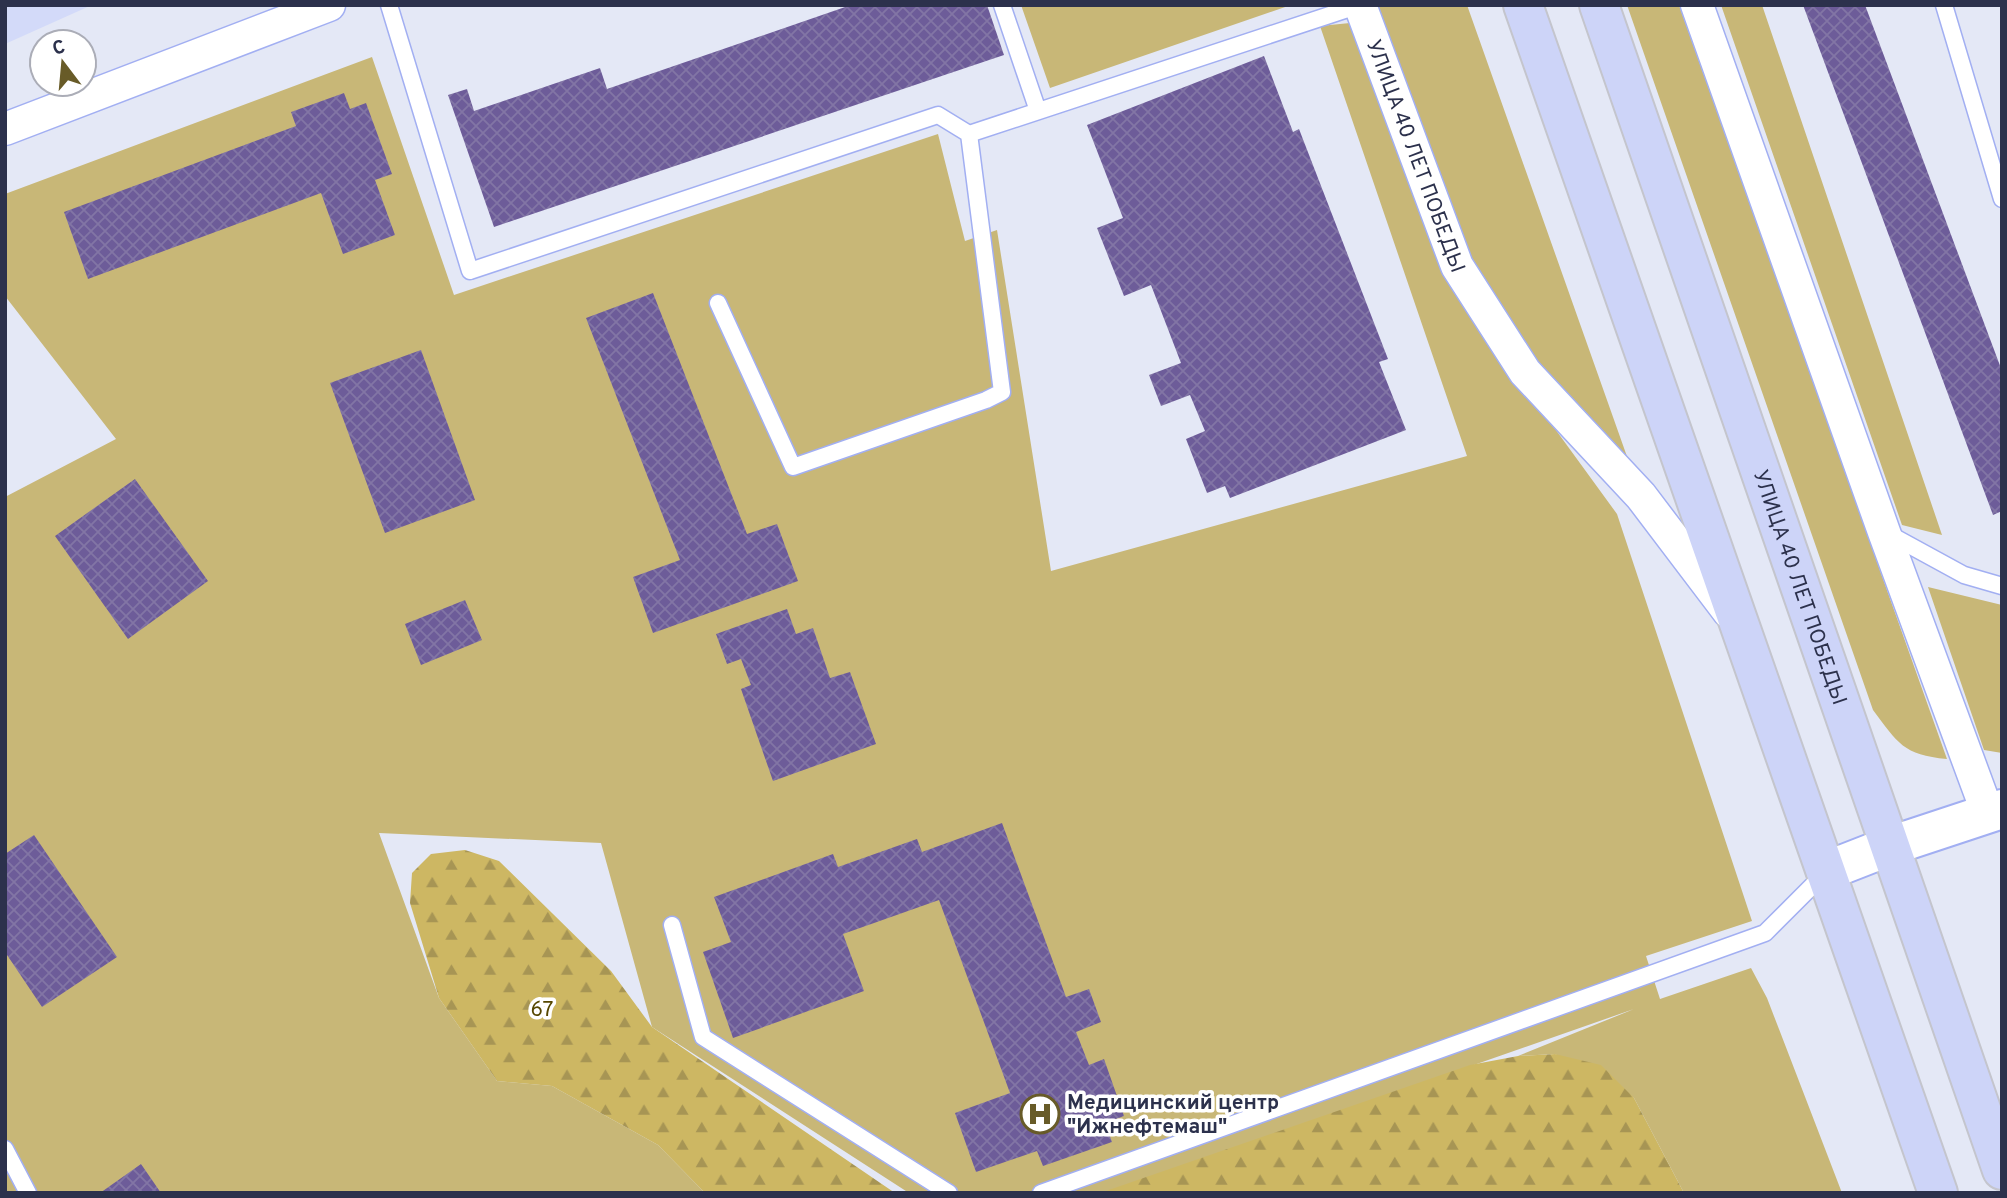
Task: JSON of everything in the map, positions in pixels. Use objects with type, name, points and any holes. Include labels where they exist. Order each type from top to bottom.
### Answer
[{"type":"main road","name":"УЛИЦА 40 ЛЕТ ПОБЕДЫ","points":[[1523,5],[1938,1193]]},
{"type":"main road","name":"УЛИЦА 40 ЛЕТ ПОБЕДЫ","points":[[1599,5],[2002,1170]]},
{"type":"main road","points":[[1826,872],[1890,846],[1995,811]]},
{"type":"street","points":[[5,129],[329,5]]},
{"type":"street","name":"УЛИЦА 40 ЛЕТ ПОБЕДЫ","points":[[1360,5],[1457,266],[1525,372],[1641,496],[1741,629]]},
{"type":"street","points":[[1697,5],[1884,532],[1995,811]]},
{"type":"lane","points":[[389,5],[470,271],[939,115],[969,134]]},
{"type":"lane","points":[[1002,5],[1038,111]]},
{"type":"lane","points":[[969,134],[1360,5]]},
{"type":"lane","points":[[1944,5],[2002,199]]},
{"type":"lane","points":[[718,303],[793,467],[986,400],[1002,392],[969,134]]},
{"type":"lane","points":[[1884,532],[1964,575],[2002,586]]},
{"type":"lane","points":[[1041,1193],[1765,933],[1826,872]]},
{"type":"lane","points":[[672,925],[703,1037],[949,1193]]},
{"type":"lane","points":[[5,1149],[27,1192]]},
{"type":"shaded area","points":[[5,5],[92,5],[41,28],[28,28],[28,34],[5,44]]},
{"type":"shaded area","points":[[1021,5],[1291,5],[1050,88]]},
{"type":"shaded area","points":[[1363,5],[1467,5],[1641,496],[1457,266]]},
{"type":"shaded area","points":[[1627,5],[1679,5],[1947,759],[1920,754],[1903,745],[1873,710]]},
{"type":"shaded area","points":[[1721,5],[1762,5],[1942,535],[1902,525]]},
{"type":"shaded area","points":[[1350,23],[1443,275],[1617,514],[1752,921],[1646,956],[1660,999],[1751,968],[1767,998],[1842,1193],[1684,1193],[1634,1098],[1555,1054],[1518,1056],[1634,1009],[1108,1193],[909,1193],[652,1027],[601,843],[379,833],[439,998],[497,1081],[552,1086],[658,1145],[705,1193],[5,1193],[5,497],[116,439],[5,296],[5,194],[372,57],[454,295],[938,134],[965,241],[997,230],[1051,571],[1467,456],[1320,26]]},
{"type":"shaded area","points":[[1928,587],[2002,605],[2002,753],[1984,750]]},
{"type":"green space","name":"67","points":[[465,850],[499,861],[611,971],[652,1027],[895,1193],[705,1193],[658,1145],[552,1086],[497,1081],[439,998],[410,903],[412,873],[431,854]]},
{"type":"green space","points":[[1555,1054],[1601,1065],[1634,1098],[1684,1193],[1100,1193],[1470,1065],[1518,1056]]},
{"type":"building","points":[[851,5],[987,5],[1004,55],[494,227],[448,95],[467,89],[474,111],[600,68],[607,89]]},
{"type":"building","points":[[1803,5],[1865,5],[2002,371],[2002,511],[1993,515]]},
{"type":"building","points":[[1264,56],[1293,132],[1299,129],[1388,359],[1379,362],[1406,430],[1230,498],[1225,486],[1207,493],[1186,439],[1205,431],[1190,395],[1161,406],[1149,375],[1181,363],[1151,285],[1124,296],[1097,228],[1123,218],[1087,125]]},
{"type":"building","points":[[344,93],[350,109],[366,103],[392,174],[375,180],[395,235],[343,254],[321,193],[88,279],[64,212],[296,126],[291,112]]},
{"type":"building","points":[[653,293],[747,534],[777,524],[798,581],[653,633],[633,577],[680,560],[586,318]]},
{"type":"building","points":[[421,350],[475,500],[385,533],[330,383]]},
{"type":"building","points":[[135,479],[208,581],[128,639],[55,536]]},
{"type":"building","points":[[465,600],[482,640],[421,665],[405,624]]},
{"type":"building","points":[[787,609],[796,634],[813,628],[830,678],[850,672],[876,744],[773,781],[741,689],[751,685],[741,659],[727,664],[716,634]]},
{"type":"building","points":[[1002,823],[1066,997],[1089,989],[1101,1022],[1076,1032],[1089,1065],[1104,1059],[1124,1116],[1105,1123],[1112,1142],[1043,1166],[1037,1151],[976,1172],[955,1113],[1010,1093],[939,900],[843,934],[864,991],[733,1038],[703,952],[731,942],[714,897],[833,854],[838,867],[917,839],[922,852]]},
{"type":"building","points":[[34,835],[117,957],[42,1007],[5,952],[5,854]]},
{"type":"building","points":[[141,1164],[161,1193],[100,1193]]},
{"type":"place","name":"Медицинский центр \"Ижнефтемаш\"","points":[[1040,1114]]}]
